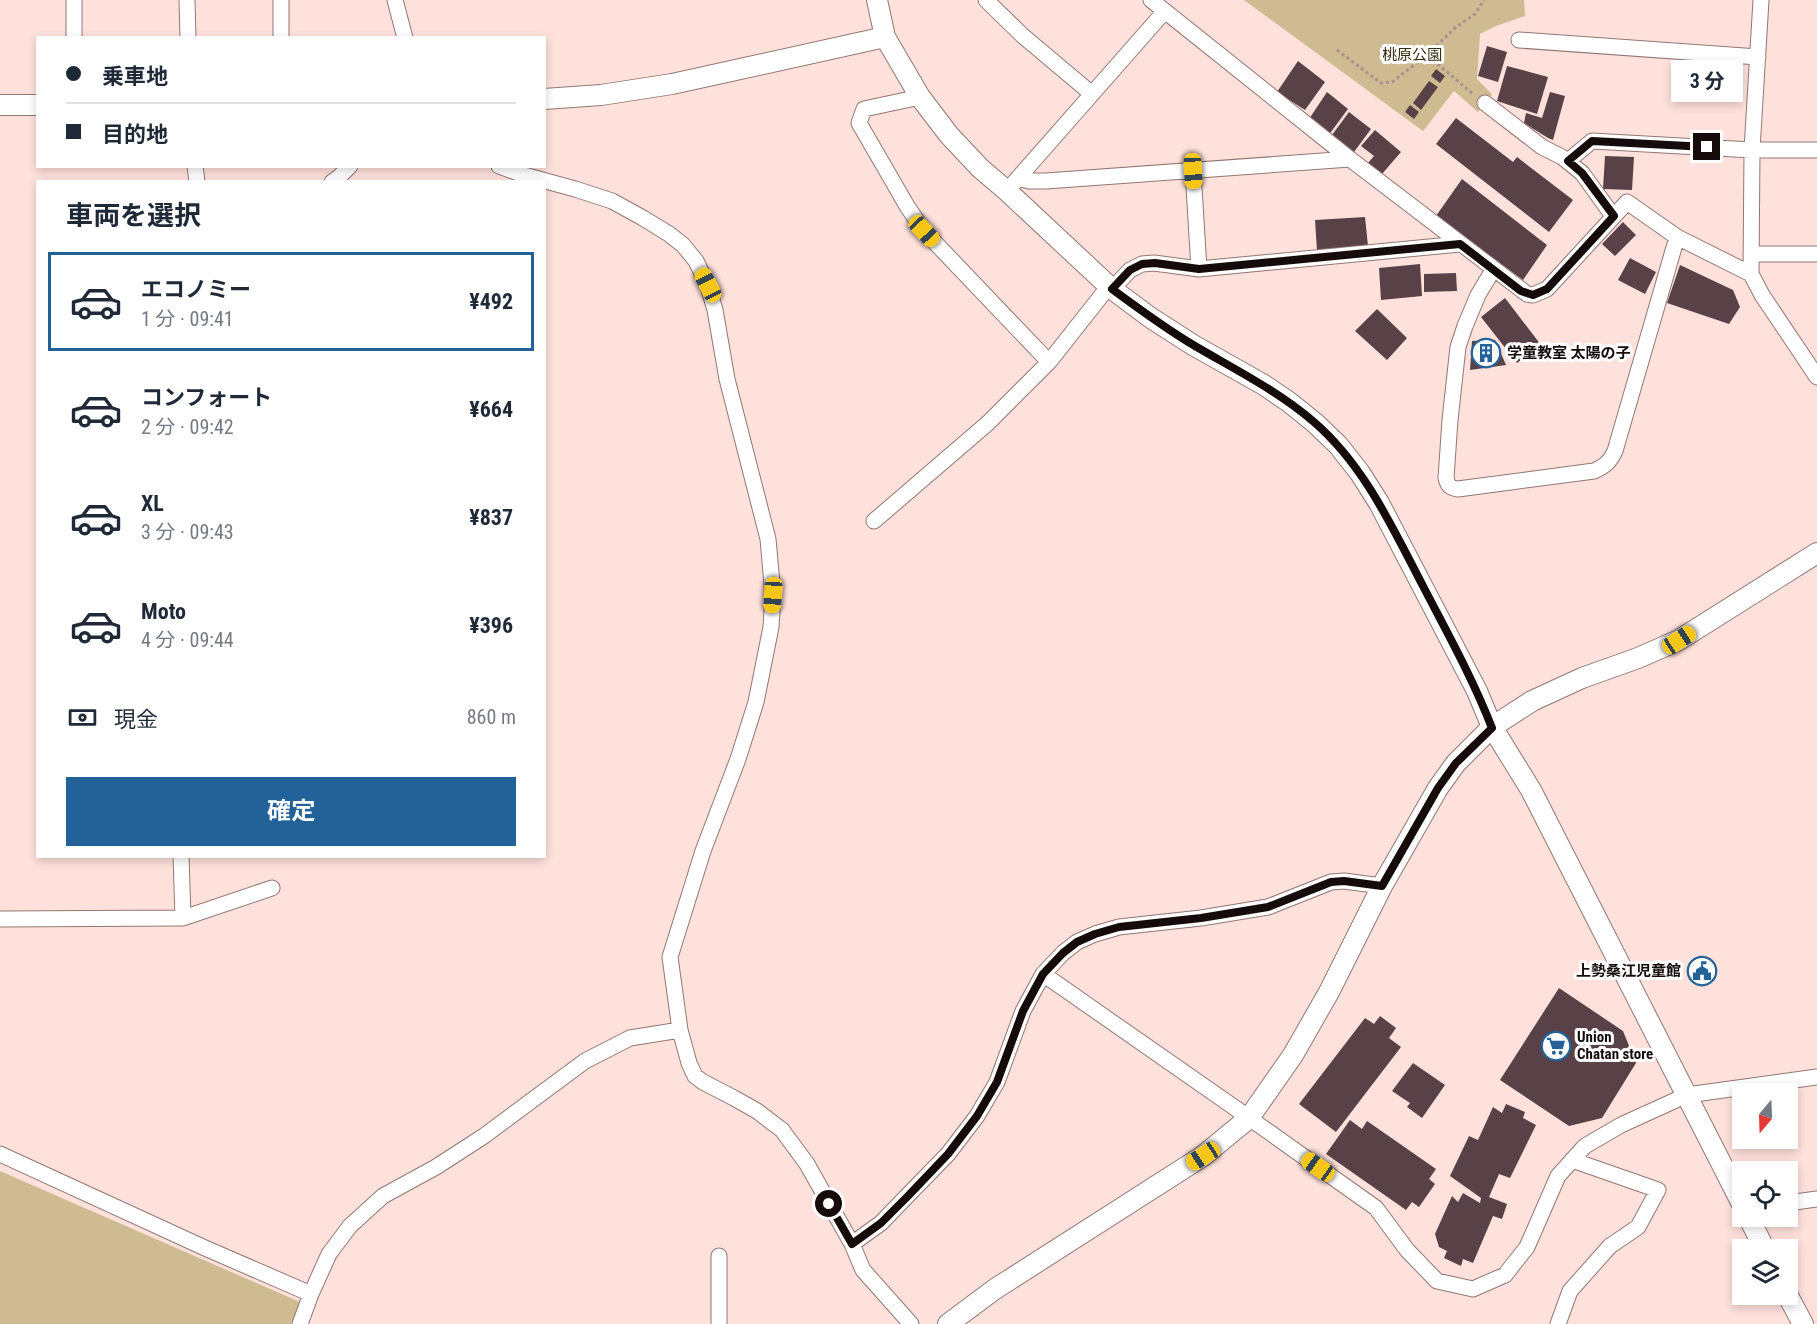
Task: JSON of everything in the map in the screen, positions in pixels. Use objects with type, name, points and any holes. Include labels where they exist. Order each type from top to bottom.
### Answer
[{"type":"street","points":[[74,0],[74,36]]},
{"type":"street","points":[[187,0],[188,36]]},
{"type":"street","points":[[281,0],[281,36]]},
{"type":"street","points":[[395,0],[404,36]]},
{"type":"street","points":[[877,0],[885,37],[920,97],[949,135],[980,168],[1012,185],[1111,288],[1192,345],[1289,402],[1316,423],[1338,445],[1360,473],[1379,503],[1477,691],[1492,728],[1531,790],[1732,1184]]},
{"type":"street","points":[[986,0],[1023,36],[1092,94]]},
{"type":"street","points":[[1150,0],[1350,159],[1527,294],[1540,294],[1547,289],[1627,202],[1677,237],[1751,274]]},
{"type":"street","points":[[1761,0],[1752,150],[1751,274],[1762,295],[1817,377]]},
{"type":"street","points":[[1012,185],[1165,11]]},
{"type":"street","points":[[546,99],[601,95],[672,84],[885,37]]},
{"type":"street","points":[[1519,40],[1758,57]]},
{"type":"street","points":[[920,97],[864,109],[859,123],[924,231],[1049,362]]},
{"type":"street","points":[[1485,103],[1542,147],[1562,157],[1582,173],[1614,216]]},
{"type":"street","points":[[0,105],[36,105]]},
{"type":"street","points":[[1568,161],[1592,141],[1752,150],[1817,150]]},
{"type":"street","points":[[1012,185],[1029,181],[1350,159]]},
{"type":"street","points":[[335,180],[348,168]]},
{"type":"street","points":[[504,168],[540,180]]},
{"type":"street","points":[[1193,171],[1199,269]]},
{"type":"street","points":[[546,182],[612,201],[669,234],[683,245],[696,261],[708,285],[715,310],[727,379],[768,539],[773,595],[771,627],[756,702],[738,759],[703,851],[670,957],[680,1030],[687,1057],[695,1076],[757,1112],[782,1130],[807,1164],[852,1244],[863,1270],[911,1324]]},
{"type":"street","points":[[1493,270],[1478,295],[1458,348],[1446,478],[1447,483],[1458,489],[1594,471],[1611,461],[1677,237]]},
{"type":"street","points":[[874,521],[988,423],[1049,362],[1111,288],[1130,270],[1142,264],[1155,263],[1199,269],[1460,244]]},
{"type":"street","points":[[1751,255],[1817,254]]},
{"type":"street","points":[[948,1324],[994,1289],[1203,1156],[1249,1118],[1293,1055],[1329,992],[1382,886],[1438,788],[1456,763],[1492,728],[1532,700],[1679,640],[1817,553]]},
{"type":"street","points":[[181,858],[183,918]]},
{"type":"street","points":[[852,1244],[881,1223],[908,1196],[948,1154],[977,1116],[997,1082],[1023,1011],[1043,974],[1077,942],[1119,927],[1201,918],[1268,907],[1331,882],[1344,881],[1382,886]]},
{"type":"street","points":[[0,919],[183,918],[272,888]]},
{"type":"street","points":[[1043,974],[1376,1208],[1407,1250],[1437,1281],[1473,1289],[1505,1275],[1527,1247],[1558,1176],[1585,1146],[1594,1140],[1687,1095],[1817,1077]]},
{"type":"street","points":[[300,1324],[329,1254],[350,1227],[383,1196],[436,1167],[484,1136],[585,1061],[630,1038],[680,1030]]},
{"type":"street","points":[[0,1154],[311,1294]]},
{"type":"street","points":[[1558,1324],[1570,1291],[1610,1246],[1638,1227],[1658,1190],[1572,1160]]},
{"type":"street","points":[[1798,1202],[1817,1199]]},
{"type":"street","points":[[719,1256],[719,1324]]},
{"type":"street","points":[[1793,1305],[1803,1324]]},
{"type":"path","points":[[1337,50],[1381,83],[1392,82],[1427,55],[1456,27],[1475,14],[1484,0]]},
{"type":"path","points":[[1427,55],[1485,103]]},
{"type":"green space","name":"桃原公園","points":[[1244,0],[1524,0],[1525,16],[1480,34],[1477,79],[1492,94],[1478,112],[1454,91],[1423,131]]},
{"type":"green space","points":[[0,1171],[300,1302],[291,1324],[0,1324]]},
{"type":"building","points":[[1487,46],[1507,52],[1498,82],[1478,76]]},
{"type":"building","points":[[1298,61],[1325,82],[1305,110],[1277,92]]},
{"type":"building","points":[[1507,66],[1548,77],[1537,114],[1497,101]]},
{"type":"building","points":[[1436,69],[1445,76],[1440,83],[1431,76]]},
{"type":"building","points":[[1429,81],[1438,87],[1421,110],[1413,103]]},
{"type":"building","points":[[1327,92],[1348,109],[1328,136],[1309,119]]},
{"type":"building","points":[[1550,92],[1565,96],[1553,140],[1524,123],[1526,113],[1542,118]]},
{"type":"building","points":[[1410,105],[1419,112],[1414,119],[1405,112]]},
{"type":"building","points":[[1349,112],[1371,129],[1354,152],[1332,135]]},
{"type":"building","points":[[1456,118],[1513,162],[1517,157],[1573,200],[1549,232],[1436,144]]},
{"type":"building","points":[[1375,130],[1401,152],[1382,174],[1368,163],[1374,156],[1361,146]]},
{"type":"building","points":[[1605,156],[1634,157],[1632,190],[1603,189]]},
{"type":"building","points":[[1462,179],[1547,245],[1523,280],[1436,216]]},
{"type":"building","points":[[1365,217],[1368,246],[1317,251],[1315,220]]},
{"type":"building","points":[[1623,222],[1636,235],[1615,256],[1602,244]]},
{"type":"building","points":[[1630,258],[1656,272],[1645,294],[1618,280]]},
{"type":"building","points":[[1420,264],[1422,296],[1381,300],[1379,268]]},
{"type":"building","points":[[1680,265],[1733,290],[1740,307],[1729,324],[1667,303]]},
{"type":"building","points":[[1456,273],[1457,291],[1424,292],[1424,274]]},
{"type":"building","points":[[1505,298],[1541,345],[1517,363],[1481,317]]},
{"type":"building","points":[[1377,309],[1407,338],[1387,360],[1355,331]]},
{"type":"building","name":"学童教室 太陽の子","points":[[1495,340],[1506,365],[1470,370],[1472,341]]},
{"type":"building","points":[[1559,988],[1623,1031],[1636,1063],[1602,1118],[1569,1126],[1500,1080]]},
{"type":"building","points":[[1380,1016],[1396,1028],[1389,1038],[1401,1047],[1336,1132],[1299,1104],[1365,1018],[1374,1024]]},
{"type":"building","points":[[1413,1063],[1445,1085],[1422,1118],[1407,1107],[1410,1103],[1392,1091]]},
{"type":"building","points":[[1506,1104],[1525,1112],[1523,1118],[1536,1125],[1510,1178],[1499,1174],[1489,1197],[1507,1204],[1502,1219],[1493,1216],[1473,1263],[1463,1259],[1461,1266],[1444,1258],[1447,1251],[1439,1247],[1435,1234],[1452,1196],[1458,1202],[1463,1193],[1480,1203],[1481,1198],[1450,1176],[1469,1136],[1478,1140],[1493,1107],[1502,1113]]},
{"type":"building","points":[[1350,1120],[1362,1129],[1367,1121],[1436,1169],[1429,1179],[1435,1184],[1419,1207],[1412,1202],[1406,1210],[1326,1154]]},
{"type":"place","name":"学童教室 太陽の子","points":[[1486,353]]},
{"type":"place","name":"上勢桑江児童館","points":[[1702,971]]},
{"type":"place","name":"Union Chatan store","points":[[1556,1046]]},
{"type":"route","points":[[829,1204],[852,1244],[881,1223],[948,1154],[977,1116],[997,1082],[1023,1011],[1043,974],[1077,942],[1119,927],[1201,918],[1268,907],[1331,882],[1344,881],[1382,886],[1438,788],[1456,763],[1492,728],[1477,691],[1379,503],[1360,473],[1338,445],[1316,423],[1289,402],[1192,345],[1112,289],[1130,270],[1142,264],[1155,263],[1199,269],[1460,244],[1521,291],[1533,295],[1540,294],[1614,216],[1582,173],[1568,161],[1592,141],[1707,147]]}]
